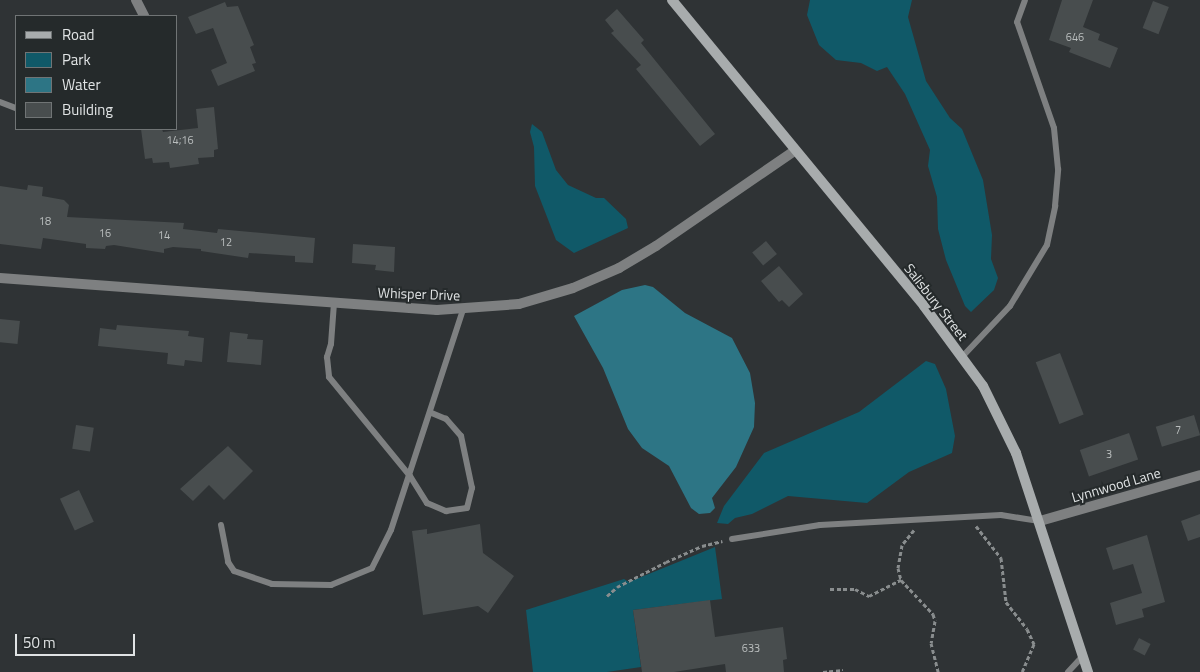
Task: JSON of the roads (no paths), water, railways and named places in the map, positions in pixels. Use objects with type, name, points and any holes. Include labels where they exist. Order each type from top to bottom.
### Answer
[{"type":"main road","name":"Salisbury Street","points":[[672,0],[794,151],[924,306],[983,386],[1016,453],[1040,521],[1088,672]]},
{"type":"street","points":[[136,0],[144,15]]},
{"type":"street","name":"Whisper Drive","points":[[0,278],[334,303],[463,310],[547,297],[612,272],[656,246],[794,151]]},
{"type":"street","name":"Lynnwood Lane","points":[[1040,521],[1200,475]]},
{"type":"lane","points":[[962,357],[1015,298],[1047,245],[1054,206],[1058,169],[1054,128],[1045,95],[1024,52],[1017,22],[1025,0]]},
{"type":"lane","points":[[0,102],[15,108]]},
{"type":"lane","points":[[334,303],[331,344],[327,357],[329,377],[410,476],[427,503],[446,511],[467,508],[472,488],[461,436],[446,419],[432,413]]},
{"type":"lane","points":[[221,526],[228,562],[234,571],[272,584],[331,586],[372,568],[391,530],[432,413],[463,310]]},
{"type":"lane","points":[[732,539],[820,525],[921,519],[1002,515],[1040,521]]},
{"type":"lane","points":[[1068,672],[1082,658]]},
{"type":"water","points":[[645,285],[653,287],[685,313],[732,338],[750,373],[755,403],[754,427],[736,467],[712,498],[715,508],[710,513],[699,514],[691,508],[669,466],[642,448],[628,429],[603,368],[574,316],[622,290]]}]
